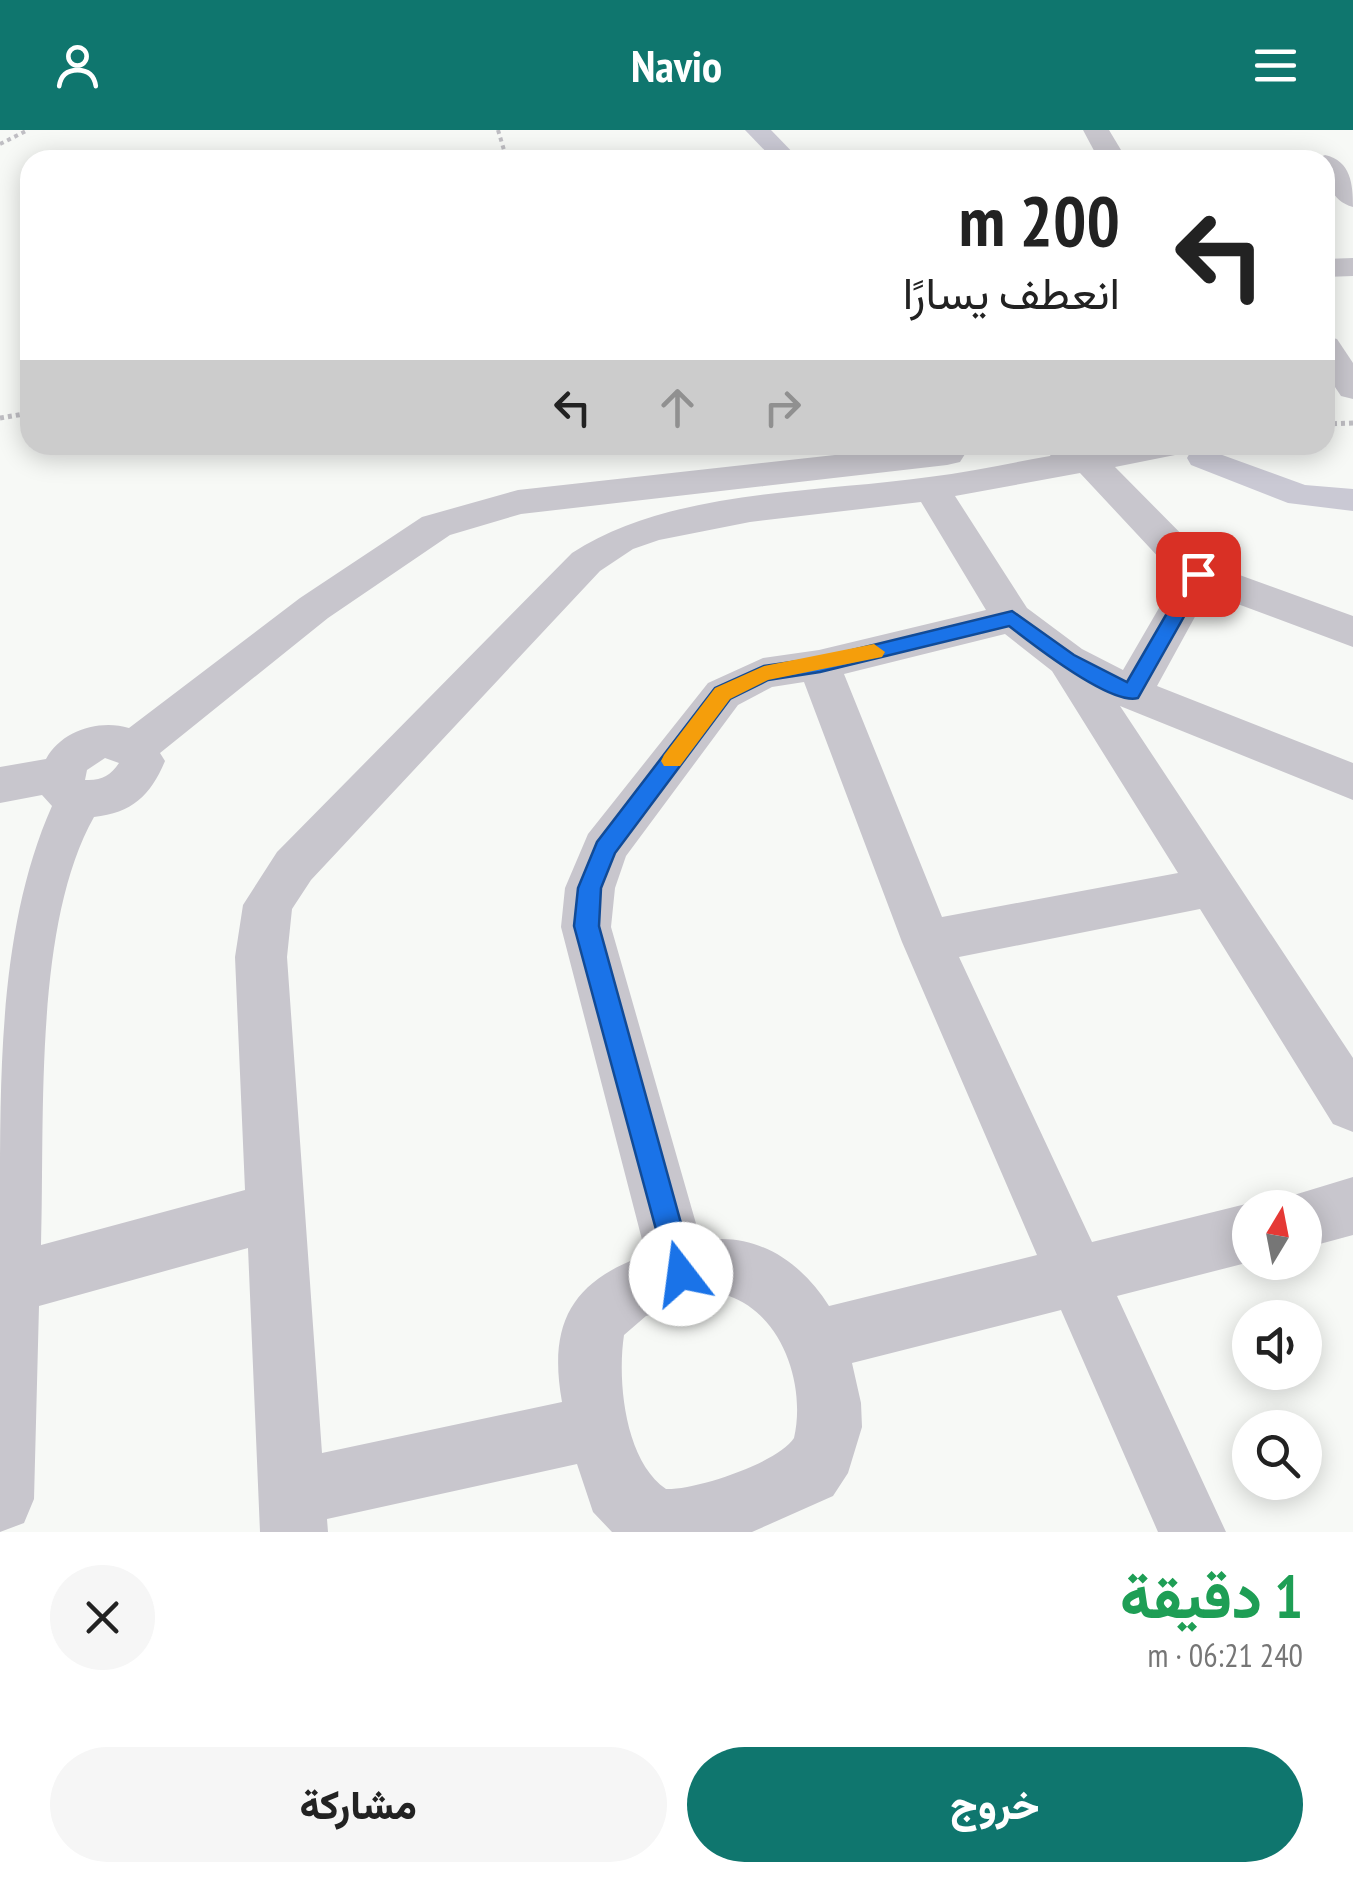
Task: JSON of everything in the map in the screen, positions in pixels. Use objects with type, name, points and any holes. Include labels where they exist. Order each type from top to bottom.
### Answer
[{"type":"street","points":[[1335,175],[1353,197]]},
{"type":"street","points":[[1335,361],[1353,389]]},
{"type":"street","points":[[0,785],[70,787],[101,799],[122,791],[137,776],[142,760],[134,748],[314,608],[436,526],[518,502],[941,455]]},
{"type":"street","points":[[1062,455],[1091,463],[1198,574],[1353,632]]},
{"type":"street","points":[[599,1427],[293,1512],[260,957],[268,905],[294,866],[586,562],[619,540],[652,528],[750,510],[932,489],[1127,455]]},
{"type":"street","points":[[932,489],[1012,618],[1067,660],[1131,693],[1353,782]]},
{"type":"street","points":[[1131,693],[1198,574]]},
{"type":"street","points":[[681,1274],[586,926],[590,888],[605,848],[723,694],[764,673],[820,665],[1012,618]]},
{"type":"street","points":[[1067,660],[1353,1106]]},
{"type":"street","points":[[820,665],[927,942],[1192,1532]]},
{"type":"street","points":[[0,1499],[10,1040],[38,898],[70,787]]},
{"type":"street","points":[[927,942],[1212,887]]},
{"type":"street","points":[[1322,1214],[1353,1206]]},
{"type":"street","points":[[6,1284],[278,1210]]},
{"type":"street","points":[[814,1341],[1232,1238]]},
{"type":"street","points":[[729,1266],[763,1277],[785,1296],[814,1341],[830,1401],[828,1439],[813,1470],[746,1517],[672,1524],[641,1512],[618,1490],[599,1427],[590,1346],[598,1320],[614,1300],[681,1274],[729,1266]]},
{"type":"path","points":[[0,144],[28,130]]},
{"type":"waterway","points":[[757,130],[778,150]]},
{"type":"waterway","points":[[1203,458],[1300,495],[1353,500]]},
{"type":"slow traffic","points":[[672,761],[723,694],[764,673],[874,652]]},
{"type":"route","points":[[681,1274],[586,926],[590,888],[605,848],[723,694],[764,673],[820,665],[1012,618],[1067,660],[1131,693],[1198,574]]}]
